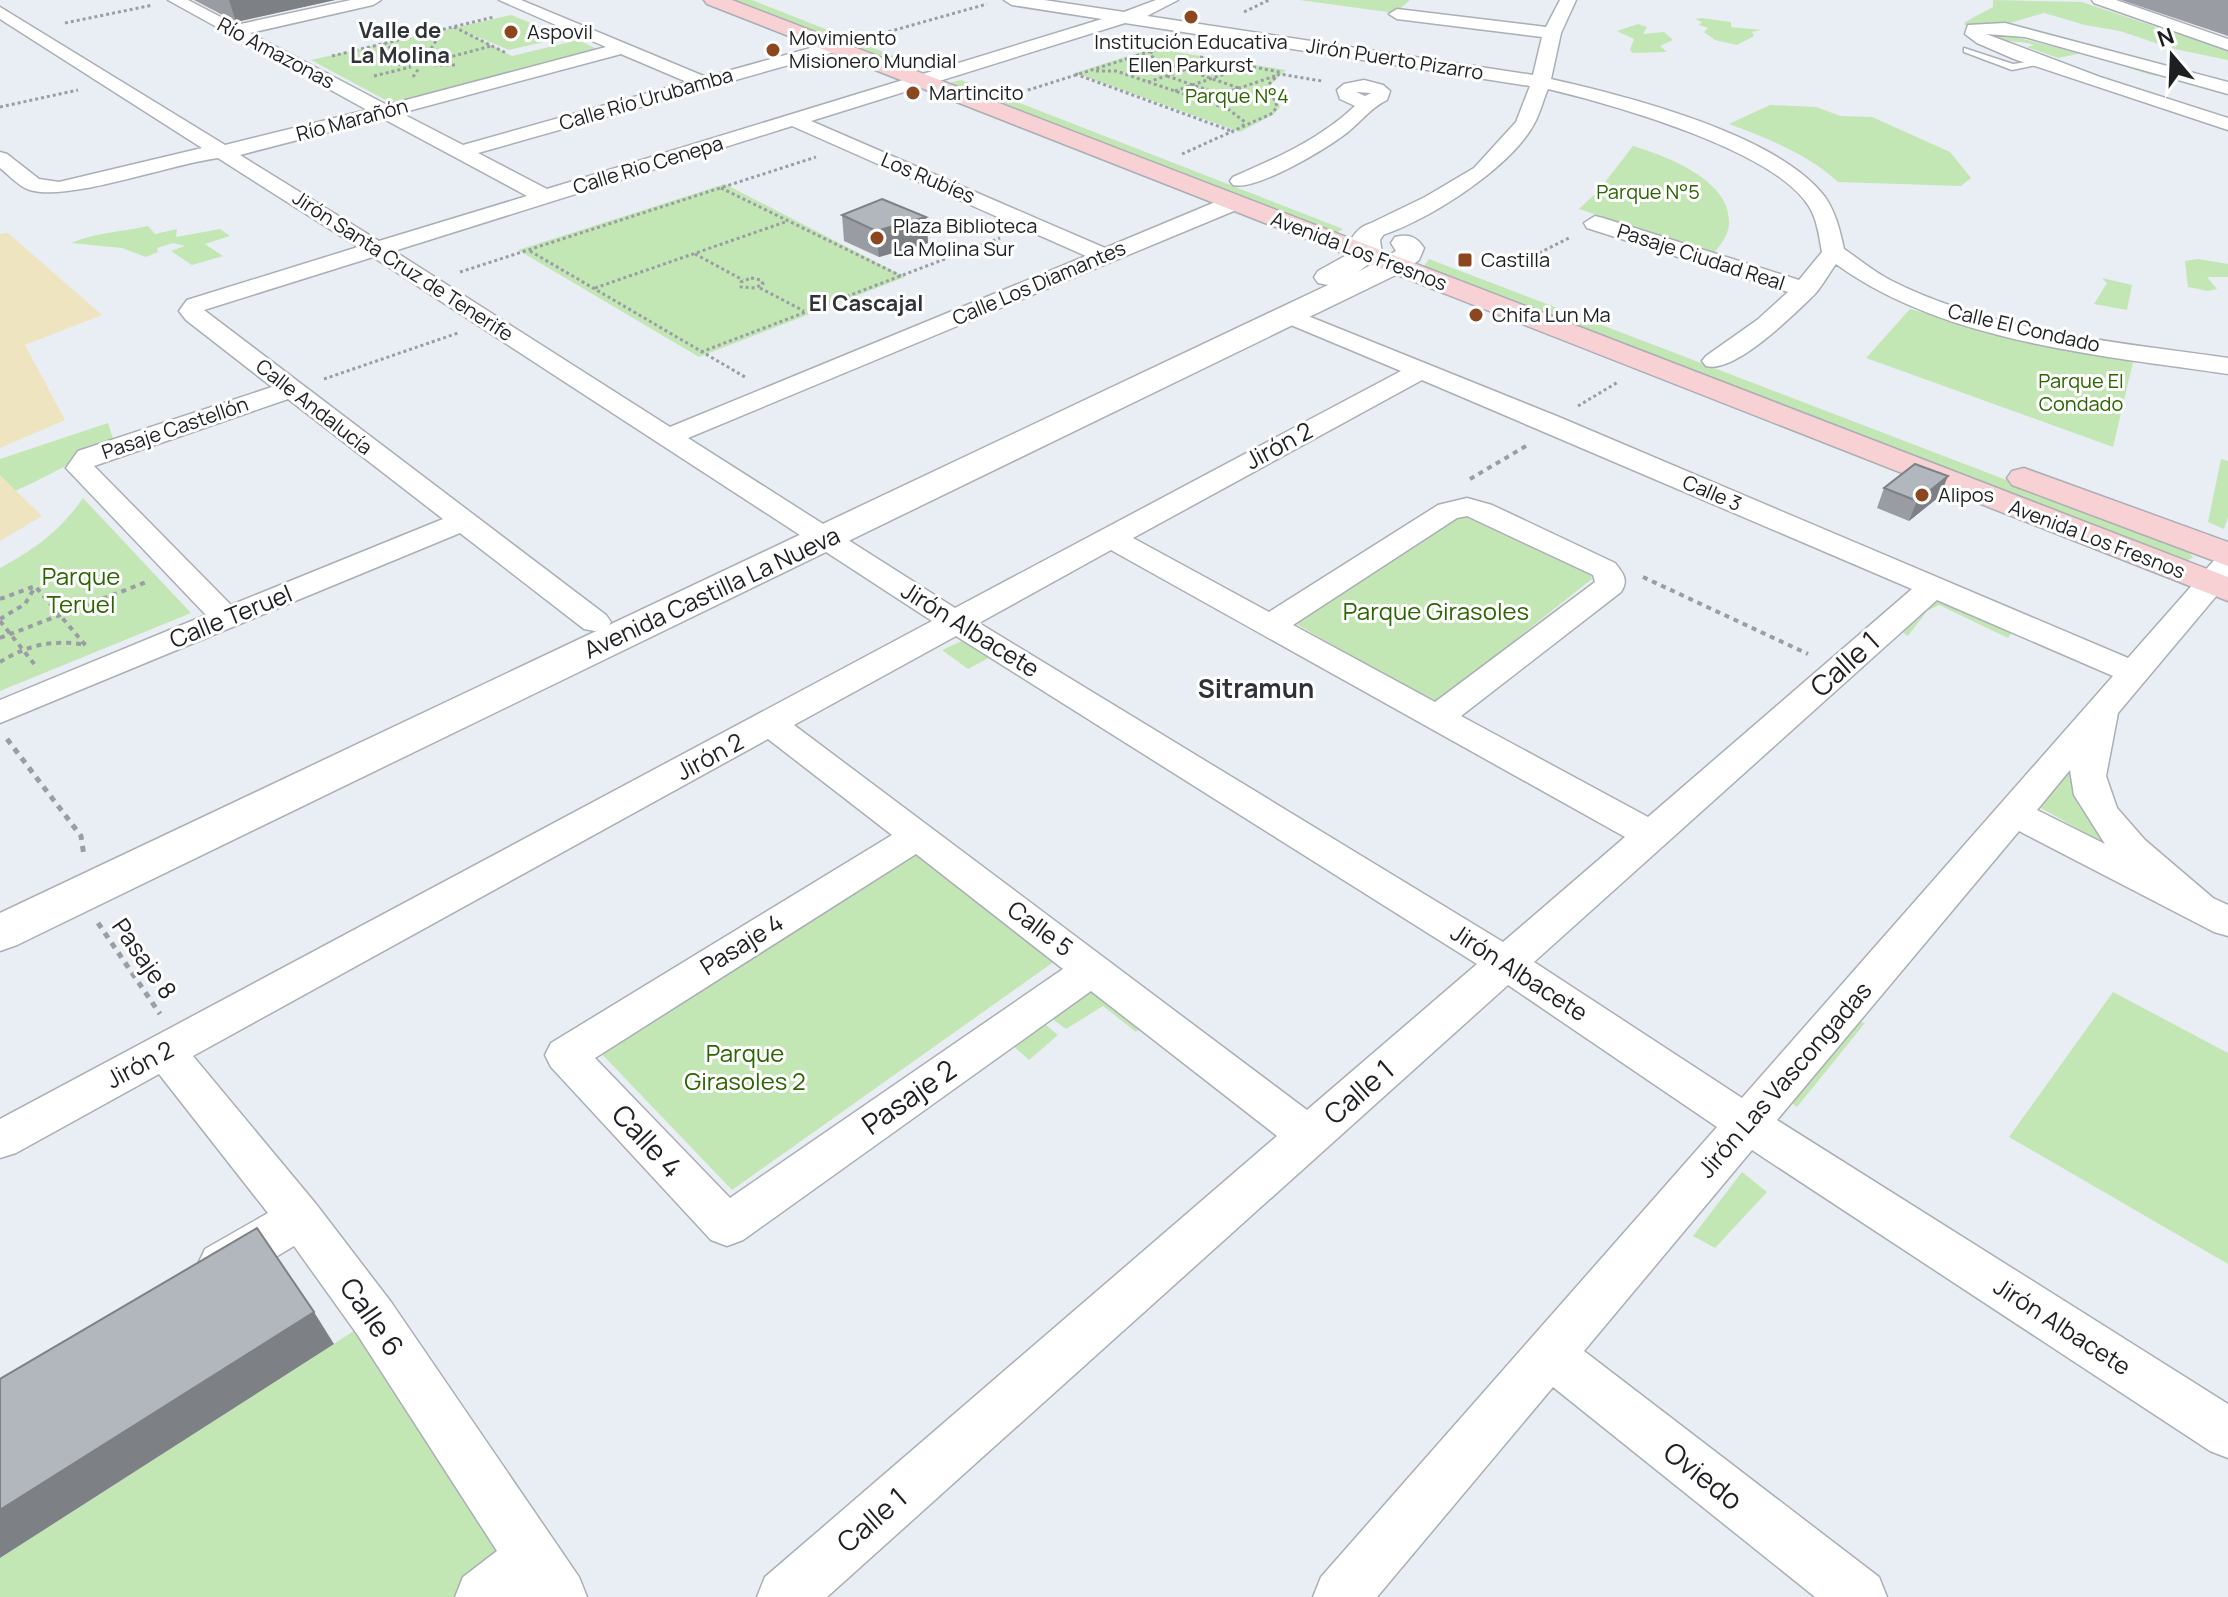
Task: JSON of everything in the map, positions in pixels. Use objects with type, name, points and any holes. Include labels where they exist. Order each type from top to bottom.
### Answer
[{"type":"main road","name":"Avenida Los Fresnos","points":[[714,0],[919,80],[1385,248],[2224,573]]},
{"type":"main road","name":"Avenida Los Fresnos","points":[[764,0],[1176,156],[1236,192]]},
{"type":"main road","name":"Avenida Los Fresnos","points":[[1385,248],[1744,372]]},
{"type":"main road","name":"Avenida Los Fresnos","points":[[1993,466],[2224,573]]},
{"type":"street","name":"Río Amazonas","points":[[176,0],[234,31],[304,62],[385,111],[545,197]]},
{"type":"street","points":[[234,31],[373,0]]},
{"type":"street","points":[[507,0],[703,82]]},
{"type":"street","name":"Jirón Puerto Pizarro","points":[[1012,0],[1541,82],[1594,94],[1758,157],[1787,175],[1813,196],[1827,218],[1833,252]]},
{"type":"street","name":"Calle Rio Cenepa","points":[[376,249],[1124,17],[1170,0]]},
{"type":"street","points":[[1385,248],[1433,202],[1481,172],[1525,124],[1541,82],[1552,33],[1568,0]]},
{"type":"street","points":[[2092,0],[2228,45]]},
{"type":"street","name":"Jirón Santa Cruz de Tenerife","points":[[0,12],[114,81],[814,532]]},
{"type":"street","points":[[1397,14],[1552,33]]},
{"type":"street","points":[[2228,88],[2027,32],[2005,28],[1974,29],[1974,34],[1984,40],[2042,63],[2228,124]]},
{"type":"street","name":"Calle Río Urubamba","points":[[460,152],[832,47]]},
{"type":"street","name":"Río Marañón","points":[[0,158],[33,185],[45,188],[79,185],[188,156],[222,151],[385,111],[624,48]]},
{"type":"street","name":"Calle Los Diamantes","points":[[668,437],[1105,256],[1236,192],[1302,155],[1354,119],[1366,106],[1365,103]]},
{"type":"street","name":"Los Rubíes","points":[[794,120],[1105,256]]},
{"type":"street","name":"Pasaje Ciudad Real","points":[[1588,228],[1806,290]]},
{"type":"street","name":"Avenida Castilla La Nueva","points":[[0,902],[86,876],[814,532],[1288,315],[1385,248]]},
{"type":"street","name":"Avenida Castilla La Nueva","points":[[0,933],[86,876],[595,622],[814,532],[1385,248]]},
{"type":"street","name":"Calle Andalucía","points":[[376,249],[195,305],[191,311],[595,622]]},
{"type":"street","points":[[1715,361],[1773,322],[1806,290],[1833,252]]},
{"type":"street","name":"Calle El Condado","points":[[1833,252],[1881,284],[1938,309],[2035,333],[2228,366]]},
{"type":"street","name":"Calle 3","points":[[1288,315],[1550,423],[2134,673]]},
{"type":"street","name":"Jirón 2","points":[[0,1140],[1419,371]]},
{"type":"street","name":"Pasaje Castellón","points":[[227,619],[80,468],[81,464],[88,457],[292,389]]},
{"type":"street","points":[[1271,625],[1448,511],[1467,507],[1482,511],[1604,569],[1610,577],[1610,585],[1437,717]]},
{"type":"street","name":"Calle Teruel","points":[[0,712],[96,657],[227,619],[463,521]]},
{"type":"street","name":"Jirón Albacete","points":[[814,532],[1506,963],[1747,1124],[2228,1433]]},
{"type":"street","points":[[1109,537],[1651,835]]},
{"type":"street","name":"Jirón Las Vascongadas","points":[[1341,1597],[2013,813],[2224,573]]},
{"type":"street","name":"Calle 1","points":[[785,1597],[1933,587]]},
{"type":"street","points":[[2103,709],[2088,776],[2098,803],[2116,834],[2152,870],[2213,915]]},
{"type":"street","name":"Calle 5","points":[[771,724],[1309,1136]]},
{"type":"street","points":[[2013,813],[2213,915]]},
{"type":"street","name":"Pasaje 4","points":[[566,1055],[918,836]]},
{"type":"street","name":"Pasaje 2","points":[[727,1226],[1092,969]]},
{"type":"street","name":"Calle 6","points":[[173,1048],[374,1318],[546,1577]]},
{"type":"street","name":"Calle 4","points":[[566,1055],[727,1226]]},
{"type":"street","points":[[191,1283],[300,1218]]},
{"type":"street","name":"Oviedo","points":[[1549,1354],[1859,1597]]},
{"type":"street","points":[[483,1597],[546,1577]]},
{"type":"lane","points":[[1967,50],[2012,67],[2042,63]]},
{"type":"path","points":[[32,30],[176,0]]},
{"type":"path","points":[[865,38],[994,0]]},
{"type":"path","points":[[304,62],[528,8]]},
{"type":"path","points":[[425,59],[443,29]]},
{"type":"path","points":[[383,43],[416,61]]},
{"type":"path","points":[[1013,95],[1171,44]]},
{"type":"path","points":[[435,61],[492,46]]},
{"type":"path","points":[[1154,50],[1171,52]]},
{"type":"path","points":[[1154,50],[1152,58],[1239,88]]},
{"type":"path","points":[[1176,156],[1273,113],[1277,106],[1268,85],[1282,72],[1186,55]]},
{"type":"path","points":[[304,62],[411,66],[367,78]]},
{"type":"path","points":[[1174,91],[1248,66]]},
{"type":"path","points":[[1148,82],[1185,70]]},
{"type":"path","points":[[1077,74],[1116,71],[1238,114],[1245,122],[1241,129]]},
{"type":"path","points":[[1077,74],[1235,132]]},
{"type":"path","points":[[1202,100],[1279,74],[1330,82]]},
{"type":"path","points":[[1167,76],[1220,94]]},
{"type":"path","points":[[0,107],[114,81]]},
{"type":"path","points":[[447,276],[852,145]]},
{"type":"path","points":[[721,188],[901,276]]},
{"type":"path","points":[[594,288],[788,221]]},
{"type":"path","points":[[701,352],[1035,224]]},
{"type":"path","points":[[1507,269],[1588,228]]},
{"type":"path","points":[[529,250],[749,380]]},
{"type":"path","points":[[694,254],[744,280],[761,280],[764,283],[759,287]]},
{"type":"path","points":[[744,280],[741,287],[759,287],[805,312]]},
{"type":"path","points":[[292,389],[491,322]]},
{"type":"path","points":[[1550,423],[1627,377]]},
{"type":"path","points":[[0,638],[178,570]]},
{"type":"path","points":[[35,586],[96,657]]},
{"type":"path","points":[[0,599],[35,586]]},
{"type":"path","points":[[35,586],[33,596],[25,604],[0,620],[36,665]]},
{"type":"path","points":[[0,662],[23,649],[56,642],[96,657]]},
{"type":"path","name":"Pasaje 8","points":[[1,731],[81,836],[92,916],[173,1048]]},
{"type":"green space","points":[[725,0],[752,0],[919,66],[908,69]]},
{"type":"green space","points":[[1299,0],[1410,0],[1395,13]]},
{"type":"green space","points":[[1993,0],[2082,2],[2228,51],[2228,60],[2170,48],[2120,31],[2044,13],[2006,24],[1964,25],[1993,7]]},
{"type":"green space","points":[[511,15],[565,37],[509,50],[466,32],[512,56],[578,40],[597,49],[393,104],[311,60]]},
{"type":"green space","points":[[1695,19],[1731,22],[1731,27],[1762,30],[1752,32],[1754,36],[1737,45],[1715,40],[1704,32],[1708,28],[1699,25],[1702,22]]},
{"type":"green space","points":[[1638,24],[1647,27],[1643,34],[1664,32],[1673,40],[1660,46],[1667,52],[1633,53],[1630,50],[1634,39],[1617,31]]},
{"type":"green space","points":[[1996,32],[2080,53],[2058,58],[2027,47],[2034,45],[1999,40],[1988,34]]},
{"type":"green space","name":"Parque N°4","points":[[1153,48],[1286,70],[1270,85],[1280,107],[1274,114],[1240,132],[1075,73]]},
{"type":"green space","points":[[2097,58],[2176,78],[2151,75]]},
{"type":"green space","points":[[961,80],[1343,229],[1334,234],[945,84]]},
{"type":"green space","points":[[1770,105],[1816,107],[1841,116],[1872,117],[1950,152],[1971,178],[1961,186],[1838,182],[1800,155],[1729,124]]},
{"type":"green space","name":"Parque N°5","points":[[1633,146],[1693,171],[1718,193],[1726,205],[1729,225],[1713,254],[1579,209],[1598,191]]},
{"type":"green space","points":[[725,184],[905,277],[699,357],[518,250]]},
{"type":"green space","points":[[148,226],[155,234],[177,229],[176,237],[220,229],[230,236],[205,244],[223,256],[192,265],[171,251],[185,246],[173,243],[157,248],[158,252],[146,257],[122,248],[71,243],[100,234]]},
{"type":"green space","points":[[1429,259],[2179,546],[2189,551],[2193,558],[2185,561],[1422,269]]},
{"type":"green space","points":[[2198,259],[2228,264],[2228,277],[2207,277],[2217,289],[2208,291],[2188,287],[2185,261]]},
{"type":"green space","points":[[2102,278],[2132,285],[2127,310],[2094,304],[2107,283]]},
{"type":"green space","name":"Parque El Condado","points":[[1910,309],[2020,339],[2133,362],[2113,447],[1866,358]]},
{"type":"green space","points":[[108,423],[114,442],[0,497],[0,459]]},
{"type":"green space","points":[[2221,459],[2228,461],[2228,517],[2224,529],[2208,522]]},
{"type":"green space","name":"Parque Teruel","points":[[83,498],[191,613],[0,691],[0,568],[46,538]]},
{"type":"green space","name":"Parque Girasoles","points":[[1452,515],[1466,517],[1589,571],[1592,579],[1434,704],[1293,622]]},
{"type":"green space","points":[[1933,598],[2013,630],[2008,638],[1939,605],[1927,611],[1908,636],[1897,628]]},
{"type":"green space","points":[[964,640],[994,655],[968,669],[942,650]]},
{"type":"green space","points":[[2072,768],[2112,848],[2039,807]]},
{"type":"green space","name":"Parque Girasoles 2","points":[[915,854],[1055,961],[732,1190],[599,1051]]},
{"type":"green space","points":[[1091,981],[1145,1022],[1136,1032],[1103,1006],[1066,1029],[1047,1015]]},
{"type":"green space","points":[[2113,992],[2228,1053],[2228,1264],[2009,1137]]},
{"type":"green space","points":[[1850,1019],[1865,1023],[1797,1107],[1783,1096]]},
{"type":"green space","points":[[1040,1020],[1058,1035],[1029,1060],[1009,1042]]},
{"type":"green space","points":[[1742,1172],[1767,1192],[1715,1248],[1693,1236]]},
{"type":"green space","points":[[374,1318],[533,1557],[483,1597],[0,1597],[0,1558]]},
{"type":"sand","points":[[8,233],[102,315],[25,345],[65,420],[0,448],[0,234]]},
{"type":"sand","points":[[0,475],[42,516],[0,541]]},
{"type":"building","points":[[882,199],[926,217],[876,231],[842,215]]},
{"type":"building","points":[[1915,464],[1948,476],[1917,501],[1884,488]]},
{"type":"building","points":[[257,1228],[314,1312],[0,1510],[0,1379]]},
{"type":"place","name":"Institución Educativa Ellen Parkurst","points":[[1191,17]]},
{"type":"place","name":"Aspovil","points":[[511,32]]},
{"type":"place","name":"Movimiento Misionero Mundial","points":[[773,50]]},
{"type":"place","name":"Martincito","points":[[913,93]]},
{"type":"place","name":"Plaza Biblioteca La Molina Sur","points":[[877,238]]},
{"type":"place","name":"Castilla","points":[[1465,260]]},
{"type":"place","name":"Chifa Lun Ma","points":[[1476,315]]},
{"type":"place","name":"Alipos","points":[[1922,495]]},
{"type":"district","name":"Valle de La Molina","points":[[400,42]]},
{"type":"district","name":"El Cascajal","points":[[866,303]]},
{"type":"district","name":"Sitramun","points":[[1256,689]]}]
